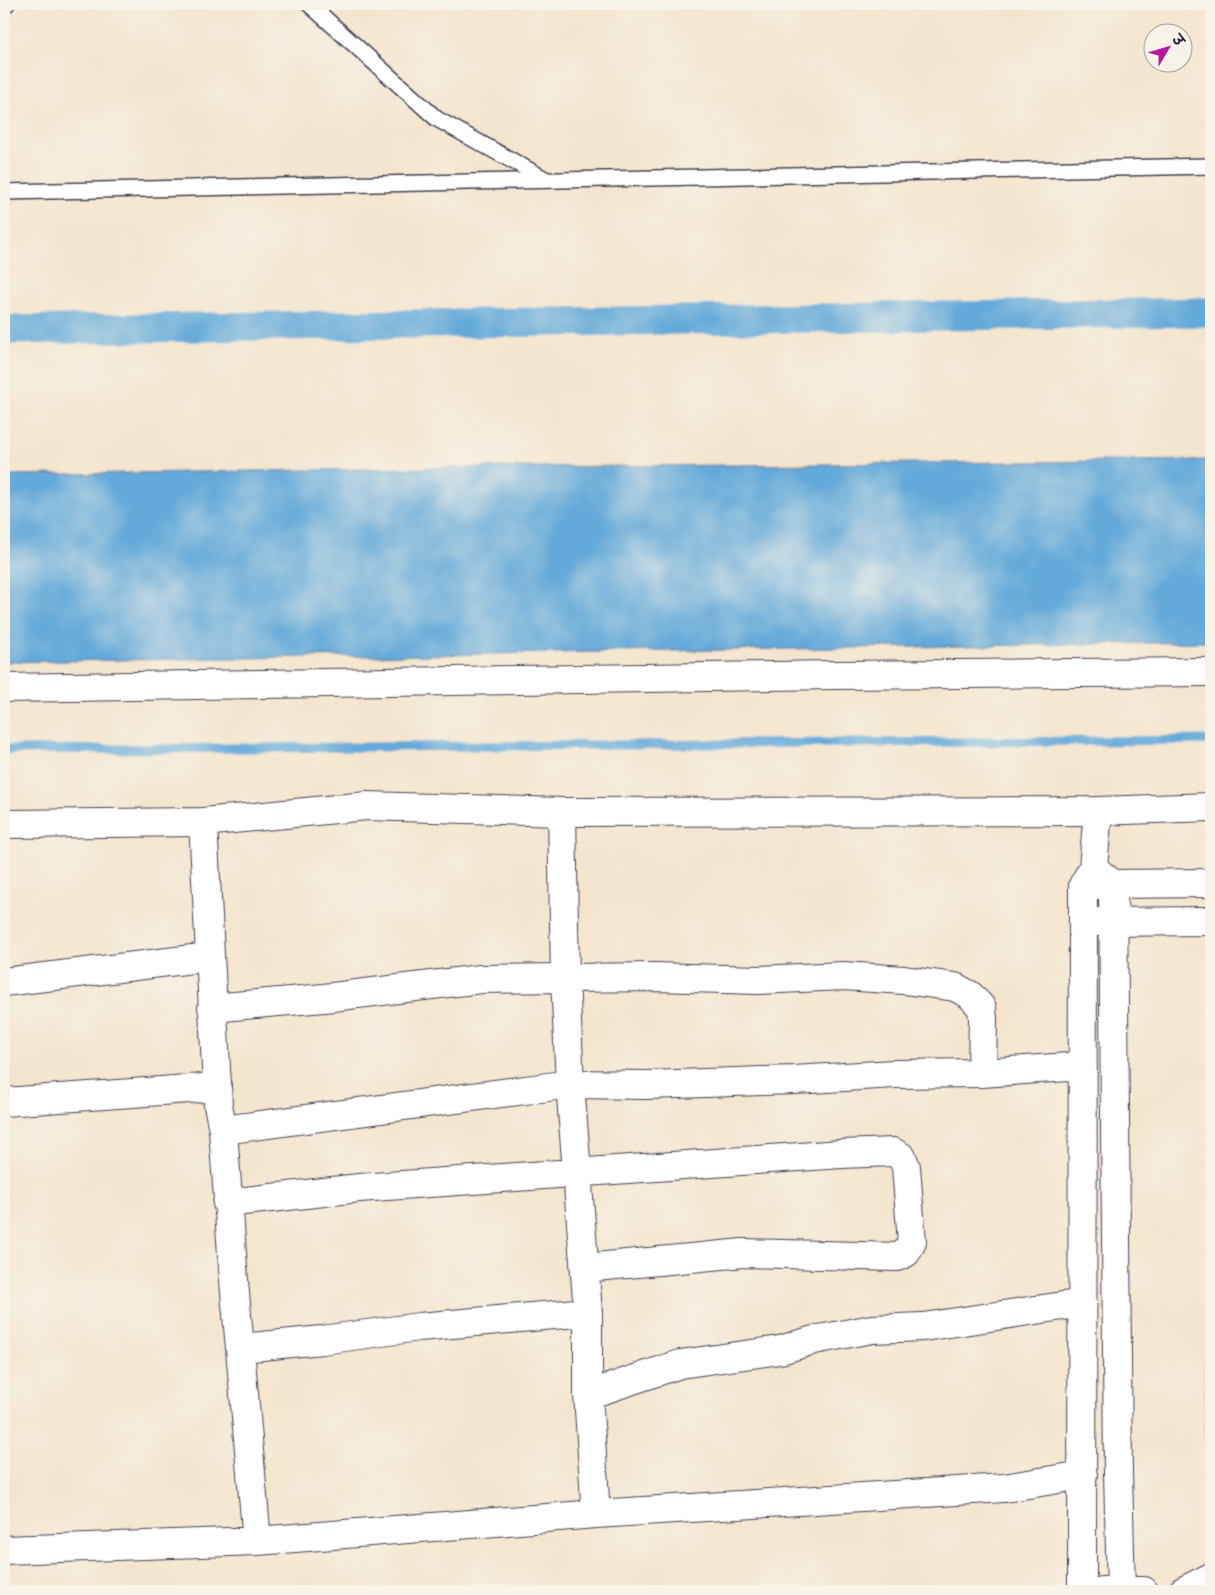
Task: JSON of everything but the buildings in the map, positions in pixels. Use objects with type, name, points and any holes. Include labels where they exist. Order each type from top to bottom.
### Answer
[{"type":"street","points":[[4,688],[833,675],[1211,672]]},
{"type":"street","points":[[4,824],[202,822],[367,806],[562,812],[1098,811],[1211,807]]},
{"type":"street","points":[[1082,1591],[1083,922],[1096,879],[1098,811]]},
{"type":"street","points":[[562,812],[565,978],[570,1084],[588,1312],[588,1395],[596,1514]]},
{"type":"street","points":[[202,822],[218,1105],[223,1130],[257,1541]]},
{"type":"street","points":[[1096,879],[1211,883]]},
{"type":"street","points":[[1096,879],[1113,922],[1117,1463],[1122,1591]]},
{"type":"street","points":[[1083,922],[1211,921]]},
{"type":"street","points":[[4,982],[209,957]]},
{"type":"street","points":[[212,1008],[324,998],[481,979],[655,977],[759,980],[843,976],[904,980],[955,988],[970,995],[982,1008],[982,1073]]},
{"type":"street","points":[[223,1130],[570,1084],[648,1085],[812,1080],[894,1074],[982,1073],[1083,1066]]},
{"type":"street","points":[[4,1102],[217,1087]]},
{"type":"street","points":[[228,1203],[359,1188],[841,1154],[893,1152],[902,1157],[906,1167],[912,1242],[906,1253],[897,1257],[743,1253],[585,1268]]},
{"type":"street","points":[[588,1395],[680,1364],[780,1350],[814,1340],[872,1329],[924,1327],[1083,1303]]},
{"type":"street","points":[[241,1348],[420,1327],[588,1312]]},
{"type":"street","points":[[4,1550],[257,1541],[596,1514],[1004,1488],[1083,1474]]},
{"type":"street","points":[[1183,1591],[1211,1577]]},
{"type":"lane","points":[[309,4],[437,119],[548,180]]},
{"type":"lane","points":[[4,192],[1211,166]]},
{"type":"green space","points":[[1205,1360],[1211,1360],[1211,1500],[1207,1500]]},
{"type":"water","points":[[1211,460],[1211,642],[4,662],[4,475],[437,468]]},
{"type":"waterway","points":[[4,330],[1211,312]]},
{"type":"waterway","points":[[4,750],[1211,740]]}]
